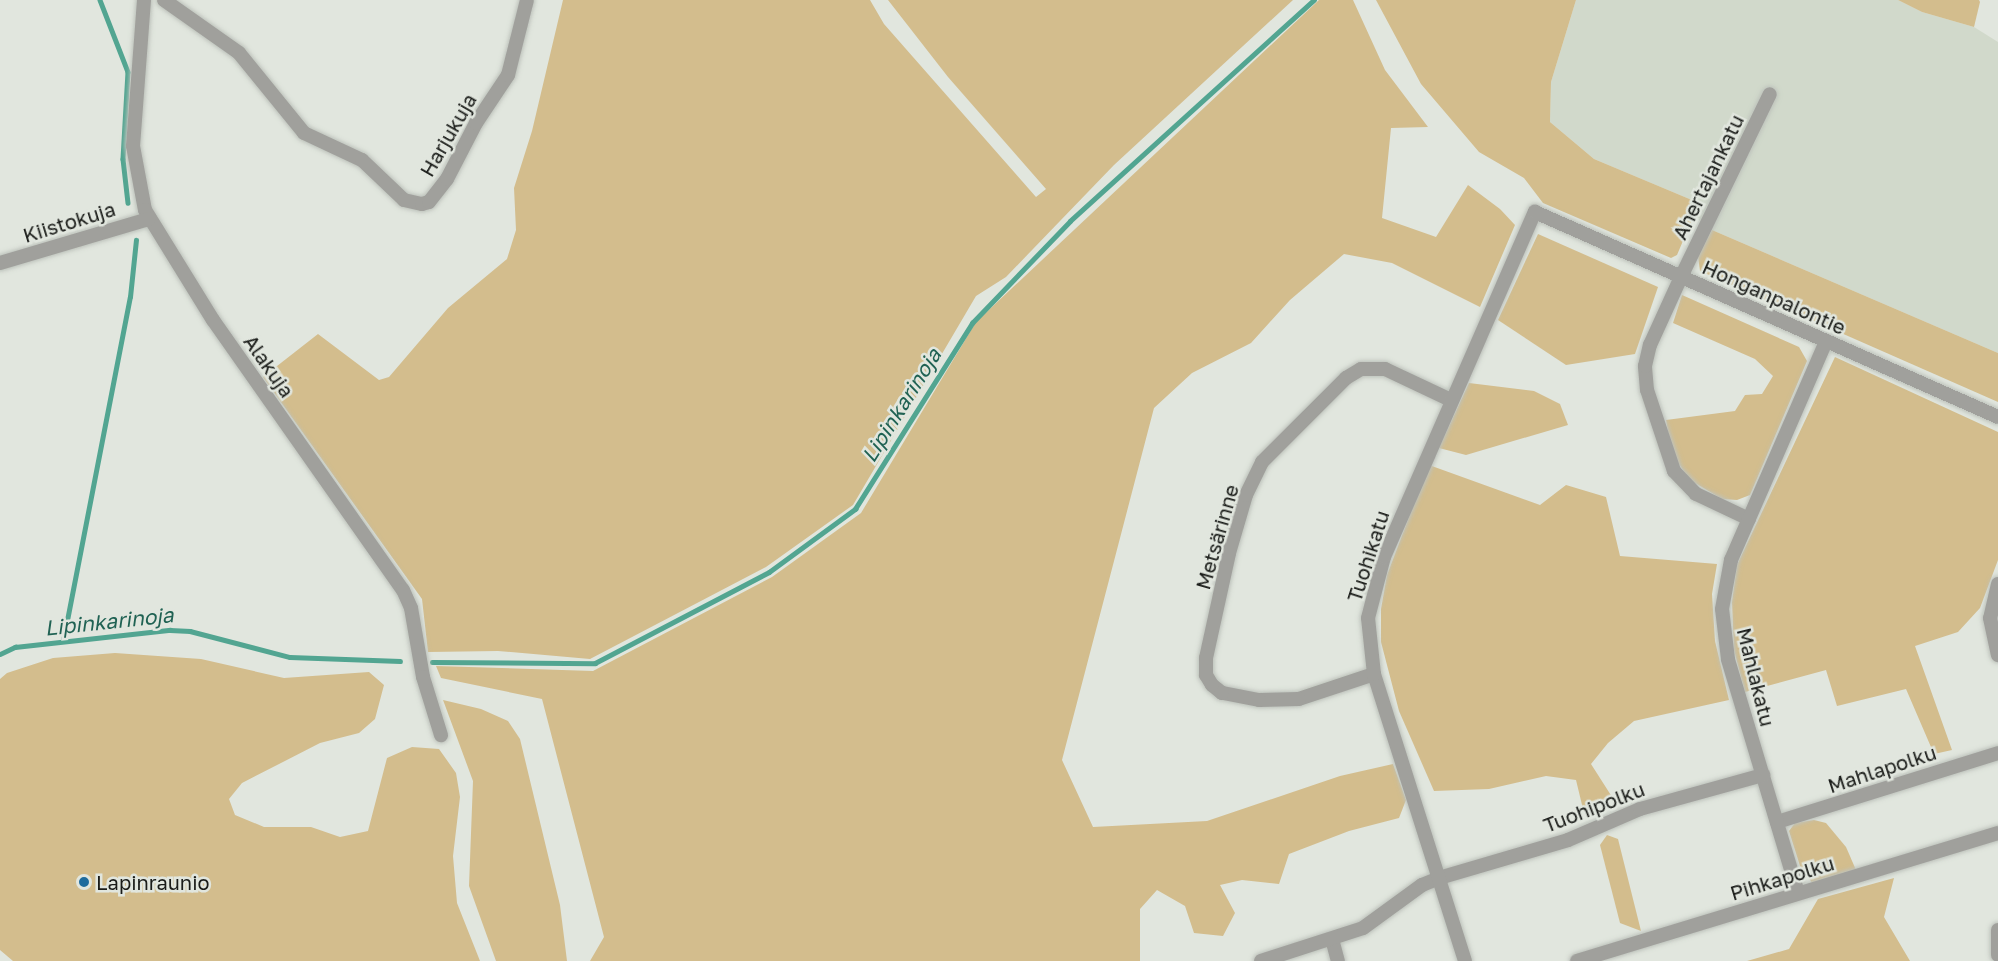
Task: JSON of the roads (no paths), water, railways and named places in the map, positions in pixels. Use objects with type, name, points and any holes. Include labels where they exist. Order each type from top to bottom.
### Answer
[{"type":"street","name":"Alakuja","points":[[144,0],[133,146],[136,180],[149,219],[213,320],[403,590],[411,608],[423,677],[441,735]]},
{"type":"street","name":"Harjukuja","points":[[164,0],[239,53],[304,133],[362,160],[404,200],[422,204],[429,202],[447,179],[476,123],[508,75],[527,0]]},
{"type":"street","name":"Ahertajankatu","points":[[1749,519],[1709,501],[1679,479],[1668,460],[1647,390],[1647,356],[1681,277],[1770,94]]},
{"type":"street","name":"Honganpalontie","points":[[1534,212],[1998,417]]},
{"type":"street","name":"Tuohikatu","points":[[1465,961],[1374,674],[1368,618],[1372,591],[1451,400],[1534,212]]},
{"type":"street","name":"Kiistokuja","points":[[0,263],[149,219]]},
{"type":"street","name":"Mahlakatu","points":[[1798,893],[1762,775],[1723,628],[1727,574],[1826,341]]},
{"type":"street","name":"Metsärinne","points":[[1374,674],[1299,699],[1258,700],[1222,693],[1212,685],[1206,675],[1206,658],[1229,552],[1246,495],[1262,462],[1346,378],[1361,369],[1386,369],[1451,400]]},
{"type":"street","points":[[1998,584],[1990,618],[1998,656]]},
{"type":"street","name":"Mahlapolku","points":[[1777,822],[1998,753]]},
{"type":"street","name":"Tuohipolku","points":[[1263,961],[1363,928],[1422,885],[1439,878],[1568,840],[1640,809],[1762,775]]},
{"type":"street","name":"Pihkapolku","points":[[1577,961],[1998,833]]},
{"type":"street","points":[[1998,930],[1998,955]]},
{"type":"street","points":[[1332,939],[1338,961]]},
{"type":"waterway","points":[[100,0],[128,72],[123,159],[128,203]]},
{"type":"waterway","name":"Lipinkarinoja","points":[[432,662],[595,663],[769,572],[855,509],[972,323],[1070,221],[1314,0]]},
{"type":"waterway","points":[[63,641],[130,297],[136,240]]},
{"type":"waterway","name":"Lipinkarinoja","points":[[0,654],[15,647],[170,630],[190,631],[290,657],[400,661]]},
{"type":"place","name":"Lapinraunio","points":[[84,882]]}]
